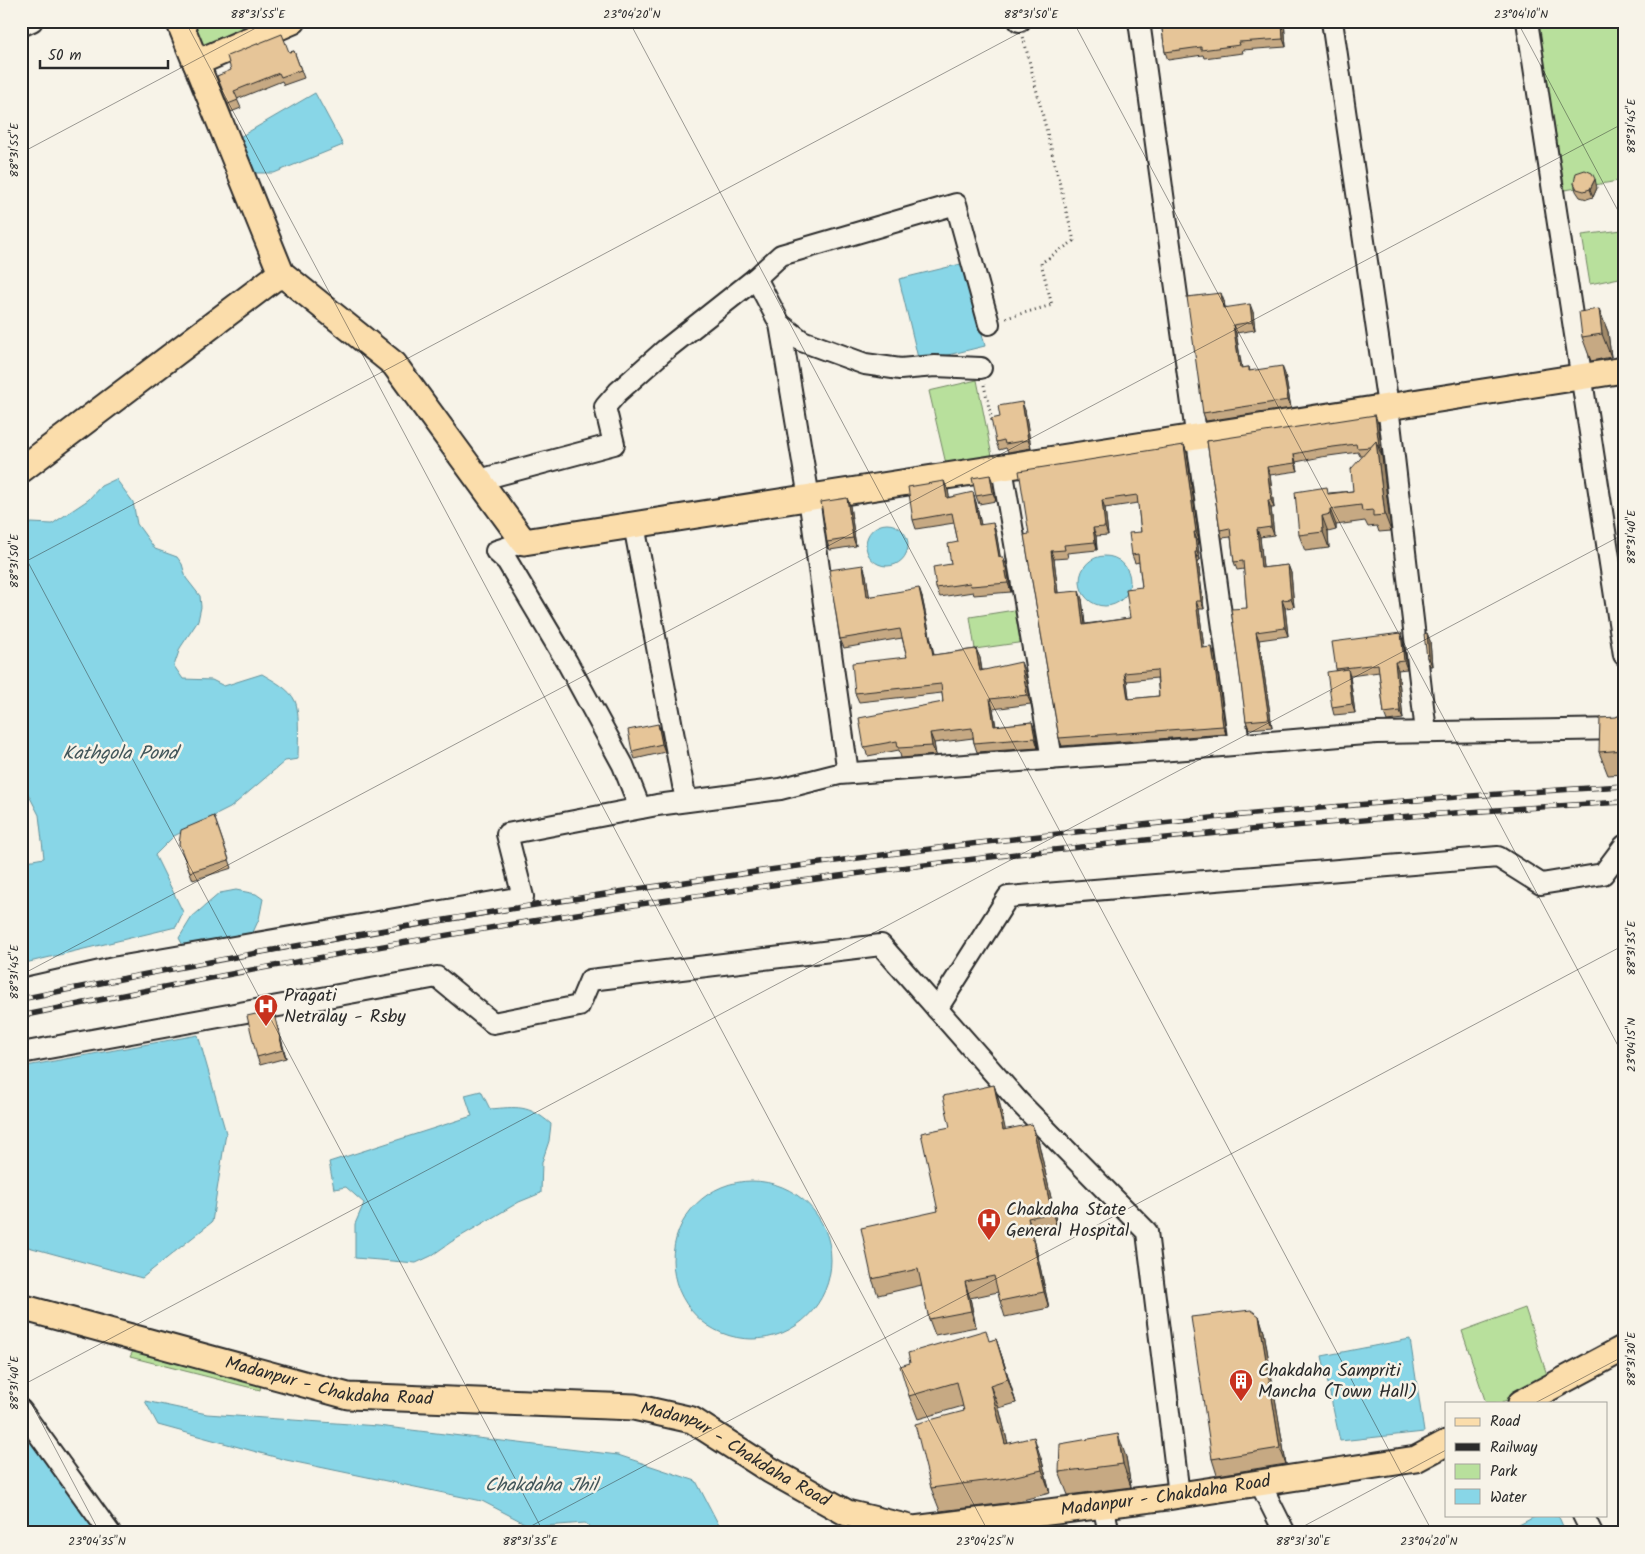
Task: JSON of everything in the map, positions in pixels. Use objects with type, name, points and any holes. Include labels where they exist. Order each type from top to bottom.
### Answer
[{"type":"main road","points":[[179,21],[281,274],[394,364],[524,542],[1624,370]]},
{"type":"main road","points":[[196,62],[293,21]]},
{"type":"main road","points":[[21,470],[281,274]]},
{"type":"main road","name":"Madanpur - Chakdaha Road","points":[[21,1307],[348,1396],[634,1407],[692,1420],[770,1470],[847,1514],[914,1529],[1179,1495],[1416,1459],[1445,1444]]},
{"type":"main road","points":[[1525,1402],[1624,1348]]},
{"type":"street","points":[[21,26],[32,21]]},
{"type":"street","points":[[1139,21],[1239,744]]},
{"type":"street","points":[[1332,21],[1388,406],[1426,732]]},
{"type":"street","points":[[1527,21],[1624,655]]},
{"type":"street","points":[[479,480],[614,444],[605,407],[611,400],[665,350],[756,278],[781,255],[956,204],[989,324]]},
{"type":"street","points":[[756,278],[780,324],[809,498],[848,773]]},
{"type":"street","points":[[780,324],[802,341],[865,364],[900,368],[935,366],[981,368]]},
{"type":"street","points":[[1002,468],[1052,759]]},
{"type":"street","points":[[634,525],[686,801]]},
{"type":"street","points":[[524,542],[496,551],[507,561],[567,662],[623,765],[640,808]]},
{"type":"street","points":[[21,989],[118,967],[524,897],[507,834],[640,808],[780,789],[848,773],[1376,733],[1624,729]]},
{"type":"street","points":[[937,1009],[1008,897],[1498,857],[1541,884],[1603,874],[1624,846]]},
{"type":"street","points":[[21,1053],[437,976],[493,1023],[579,1006],[590,980],[881,945],[1019,1102],[1147,1232],[1179,1495]]},
{"type":"street","points":[[21,1410],[110,1533]]},
{"type":"street","points":[[1260,1483],[1286,1533]]},
{"type":"street","points":[[1103,1505],[1109,1533]]},
{"type":"street","points":[[1584,1516],[1592,1533]]},
{"type":"path","points":[[989,324],[1052,304],[1041,262],[1074,240],[1019,21]]},
{"type":"path","points":[[981,368],[992,422]]},
{"type":"green space","points":[[203,21],[264,21],[198,59],[186,28]]},
{"type":"green space","points":[[1537,21],[1624,21],[1624,180],[1565,190]]},
{"type":"green space","points":[[1622,230],[1624,277],[1590,284],[1582,235]]},
{"type":"green space","points":[[977,380],[992,456],[946,464],[929,391]]},
{"type":"green space","points":[[1027,608],[1032,641],[975,649],[970,617]]},
{"type":"green space","points":[[1525,1308],[1550,1384],[1502,1402],[1486,1402],[1462,1331]]},
{"type":"green space","points":[[137,1343],[262,1378],[260,1390],[130,1357]]},
{"type":"water","points":[[315,93],[343,145],[274,173],[250,173],[238,138]]},
{"type":"water","points":[[965,263],[985,346],[919,362],[899,279]]},
{"type":"water","name":"Kathgola Pond","points":[[116,479],[133,502],[137,524],[155,549],[177,557],[182,564],[186,578],[200,596],[201,607],[198,621],[180,648],[174,666],[183,679],[212,680],[224,686],[262,674],[280,685],[293,697],[297,706],[298,759],[285,761],[230,808],[174,836],[155,855],[183,912],[176,927],[21,964],[21,862],[44,858],[39,815],[21,780],[21,533],[31,523],[52,524],[88,500],[101,486]]},
{"type":"water","points":[[891,524],[899,527],[905,533],[908,545],[905,557],[899,563],[883,566],[875,563],[869,557],[866,541],[869,533],[875,527]]},
{"type":"water","points":[[1110,556],[1123,563],[1129,571],[1129,591],[1123,599],[1115,605],[1100,606],[1087,599],[1081,591],[1080,576],[1087,563],[1095,557]]},
{"type":"water","points":[[236,890],[256,894],[263,899],[259,919],[250,939],[186,951],[179,938],[192,917],[220,893]]},
{"type":"water","points":[[198,1035],[226,1133],[212,1222],[142,1278],[21,1245],[21,1067]]},
{"type":"water","points":[[481,1091],[490,1109],[522,1108],[536,1113],[551,1124],[549,1141],[542,1162],[541,1193],[519,1202],[431,1256],[416,1263],[355,1258],[355,1224],[364,1203],[346,1187],[334,1189],[329,1162],[472,1116],[465,1095]]},
{"type":"water","points":[[744,1181],[760,1181],[775,1184],[789,1190],[808,1204],[818,1216],[828,1237],[831,1260],[828,1283],[818,1304],[808,1316],[796,1326],[775,1336],[760,1339],[744,1339],[729,1336],[708,1326],[686,1304],[676,1283],[673,1268],[673,1252],[676,1237],[686,1216],[708,1194],[729,1184]]},
{"type":"water","points":[[1410,1339],[1424,1432],[1340,1441],[1322,1356]]},
{"type":"water","name":"Chakdaha Jhil","points":[[145,1401],[207,1414],[378,1426],[618,1455],[696,1481],[723,1533],[599,1533],[585,1523],[532,1527],[482,1501],[286,1460],[158,1425]]},
{"type":"water","points":[[25,1434],[39,1438],[103,1533],[21,1533],[21,1436]]},
{"type":"water","points":[[1536,1516],[1558,1516],[1566,1533],[1504,1533]]},
{"type":"building","points":[[1161,21],[1282,21],[1283,39],[1239,42],[1240,45],[1201,50],[1201,47],[1165,52]]},
{"type":"building","points":[[282,34],[289,52],[294,51],[301,70],[281,77],[279,73],[234,91],[238,100],[228,104],[217,76],[231,70],[227,56]]},
{"type":"building","points":[[1585,170],[1592,173],[1595,179],[1590,189],[1584,191],[1577,189],[1574,183],[1576,173]]},
{"type":"building","points":[[1624,172],[1624,196],[1620,173]]},
{"type":"building","points":[[1221,293],[1223,308],[1250,304],[1252,322],[1233,325],[1240,368],[1249,367],[1249,371],[1282,366],[1288,400],[1203,413],[1187,297]]},
{"type":"building","points":[[1599,309],[1602,334],[1582,337],[1579,312]]},
{"type":"building","points":[[1022,402],[1028,440],[1005,444],[1004,440],[996,442],[991,419],[1000,417],[998,406]]},
{"type":"building","points":[[1375,415],[1379,446],[1376,441],[1371,447],[1357,448],[1356,444],[1318,449],[1294,454],[1295,463],[1267,467],[1271,500],[1268,500],[1271,527],[1257,529],[1261,568],[1288,565],[1291,599],[1282,600],[1285,628],[1256,632],[1269,719],[1246,721],[1231,609],[1247,608],[1243,561],[1234,562],[1230,528],[1220,530],[1207,441]]},
{"type":"building","points":[[1376,441],[1385,515],[1373,516],[1373,510],[1362,511],[1361,505],[1330,509],[1330,514],[1322,516],[1323,532],[1299,535],[1295,492],[1327,487],[1328,494],[1353,491],[1351,469]]},
{"type":"building","points":[[1184,445],[1196,532],[1194,532],[1197,552],[1195,552],[1201,601],[1196,601],[1202,648],[1212,647],[1223,726],[1059,738],[1024,535],[1029,534],[1019,471]],"holes":[[[1137,495],[1141,532],[1129,533],[1132,555],[1138,554],[1142,587],[1126,589],[1130,618],[1083,625],[1079,591],[1056,593],[1051,551],[1065,550],[1064,545],[1095,542],[1093,528],[1105,527],[1102,500]],[[1157,670],[1159,696],[1128,699],[1124,673]]]},
{"type":"building","points":[[990,475],[993,493],[976,496],[972,478]]},
{"type":"building","points":[[944,481],[947,498],[973,492],[979,525],[993,523],[999,557],[1003,557],[1008,583],[971,586],[970,583],[936,588],[933,567],[951,564],[948,544],[958,542],[952,513],[913,520],[908,487]]},
{"type":"building","points":[[847,498],[853,538],[827,542],[821,502]]},
{"type":"building","points":[[863,565],[867,597],[919,588],[933,655],[976,649],[980,671],[1021,662],[1027,695],[990,699],[994,726],[1032,722],[1035,738],[974,743],[972,728],[930,733],[932,746],[898,748],[897,741],[864,747],[859,718],[943,702],[941,684],[855,693],[852,663],[907,657],[900,629],[840,639],[829,570]]},
{"type":"building","points":[[1401,633],[1404,661],[1395,662],[1400,711],[1384,713],[1378,664],[1336,669],[1332,642]]},
{"type":"building","points":[[1427,633],[1429,658],[1427,658],[1424,634]]},
{"type":"building","points":[[1348,669],[1352,704],[1332,707],[1327,672]]},
{"type":"building","points":[[1624,713],[1624,750],[1599,752],[1600,718],[1616,717]]},
{"type":"building","points":[[658,724],[662,744],[632,751],[628,730]]},
{"type":"building","points":[[214,816],[229,860],[190,872],[179,844],[181,830]]},
{"type":"building","points":[[273,1010],[283,1050],[257,1057],[247,1016]]},
{"type":"building","points":[[994,1085],[1003,1130],[1032,1124],[1052,1213],[1028,1218],[1044,1292],[1000,1301],[994,1276],[965,1282],[971,1311],[929,1319],[918,1269],[872,1279],[861,1228],[938,1211],[921,1133],[950,1127],[943,1096]]},
{"type":"building","name":"Chakdaha Sampriti Mancha (Town Hall)","points":[[1251,1310],[1259,1316],[1280,1448],[1212,1459],[1191,1317]]},
{"type":"building","points":[[986,1330],[989,1341],[996,1339],[1008,1379],[990,1385],[1005,1444],[1034,1437],[1042,1470],[1007,1478],[931,1488],[915,1424],[964,1411],[957,1382],[909,1396],[900,1366],[910,1363],[908,1353]]},
{"type":"building","points":[[1118,1434],[1123,1464],[1059,1472],[1060,1444]]},
{"type":"railway","points":[[21,999],[419,924],[819,863],[1019,838],[1221,817],[1422,800],[1624,786]]},
{"type":"railway","points":[[21,1016],[219,976],[418,940],[618,907],[818,879],[1220,832],[1422,815],[1624,802]]},
{"type":"place","name":"Pragati Netralay - Rsby","points":[[266,1027]]},
{"type":"place","name":"Chakdaha State General Hospital","points":[[989,1241]]},
{"type":"place","name":"Chakdaha Sampriti Mancha (Town Hall)","points":[[1241,1402]]}]
